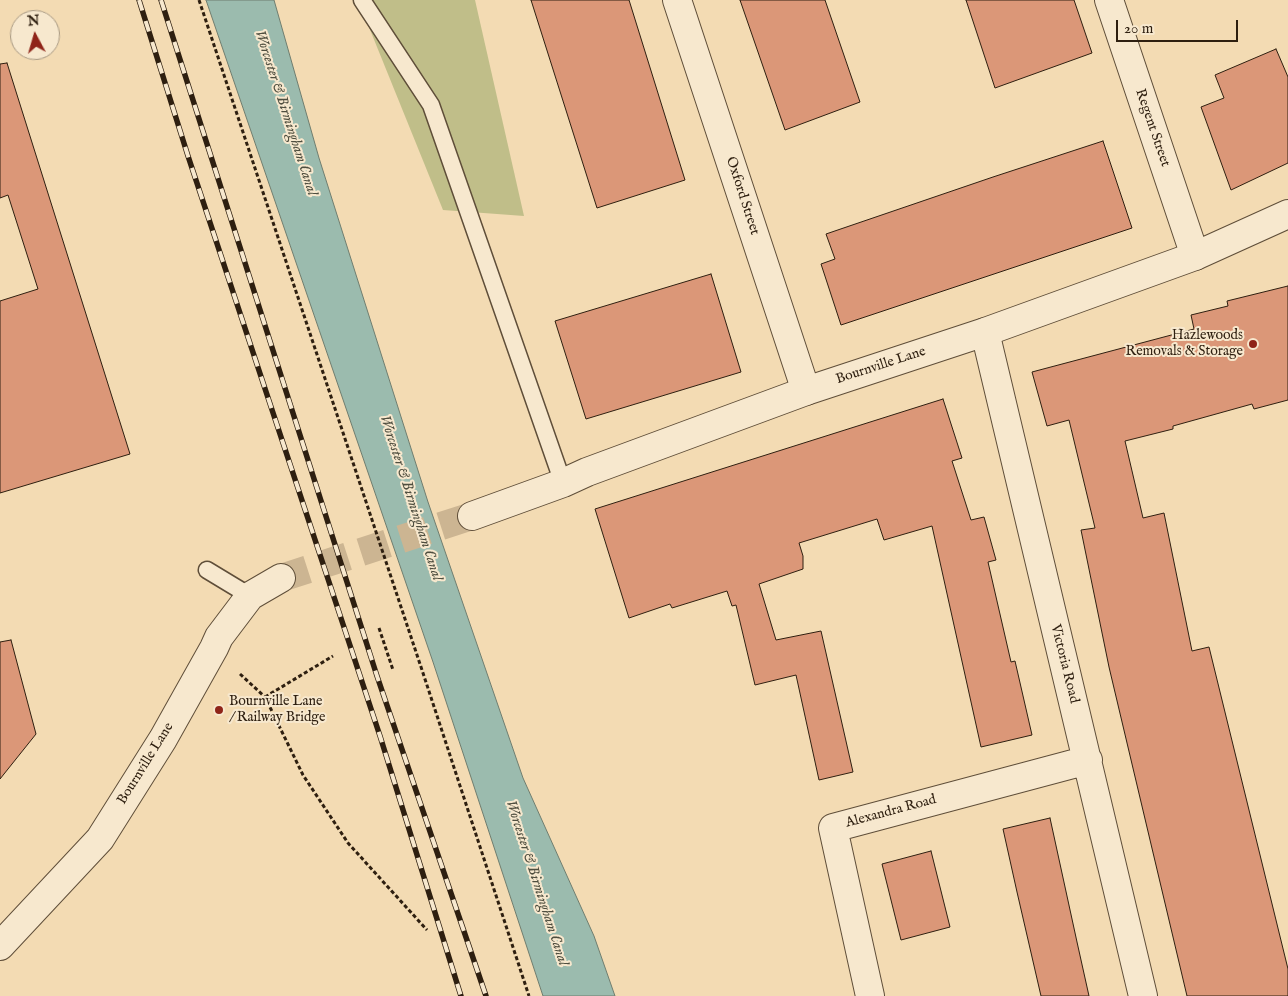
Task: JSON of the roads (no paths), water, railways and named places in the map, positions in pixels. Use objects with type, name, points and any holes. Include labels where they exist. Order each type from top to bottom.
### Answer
[{"type":"street","name":"Oxford Street","points":[[677,0],[806,391]]},
{"type":"street","name":"Regent Street","points":[[1109,0],[1195,256]]},
{"type":"street","name":"Bournville Lane","points":[[472,516],[806,391],[986,332],[1195,256],[1288,214]]},
{"type":"street","name":"Victoria Road","points":[[986,332],[999,395],[1088,760],[1143,996]]},
{"type":"street","name":"Bournville Lane","points":[[0,946],[100,839],[162,739],[219,637],[250,596],[281,578]]},
{"type":"street","name":"Alexandra Road","points":[[870,996],[833,828],[1088,760]]},
{"type":"lane","points":[[362,0],[431,105],[563,483]]},
{"type":"lane","points":[[207,570],[250,596]]},
{"type":"water","name":"Worcester & Birmingham Canal","points":[[206,0],[274,0],[319,158],[428,502],[523,778],[594,936],[615,996],[543,996],[433,662]]},
{"type":"tunnel","points":[[281,578],[472,516]]},
{"type":"railway","points":[[139,0],[188,156],[380,736],[461,996]]},
{"type":"railway","points":[[161,0],[377,676],[486,996]]},
{"type":"place","name":"Hazlewoods Removals & Storage","points":[[1253,344]]},
{"type":"place","name":"Bournville Lane / Railway Bridge","points":[[219,710]]}]
